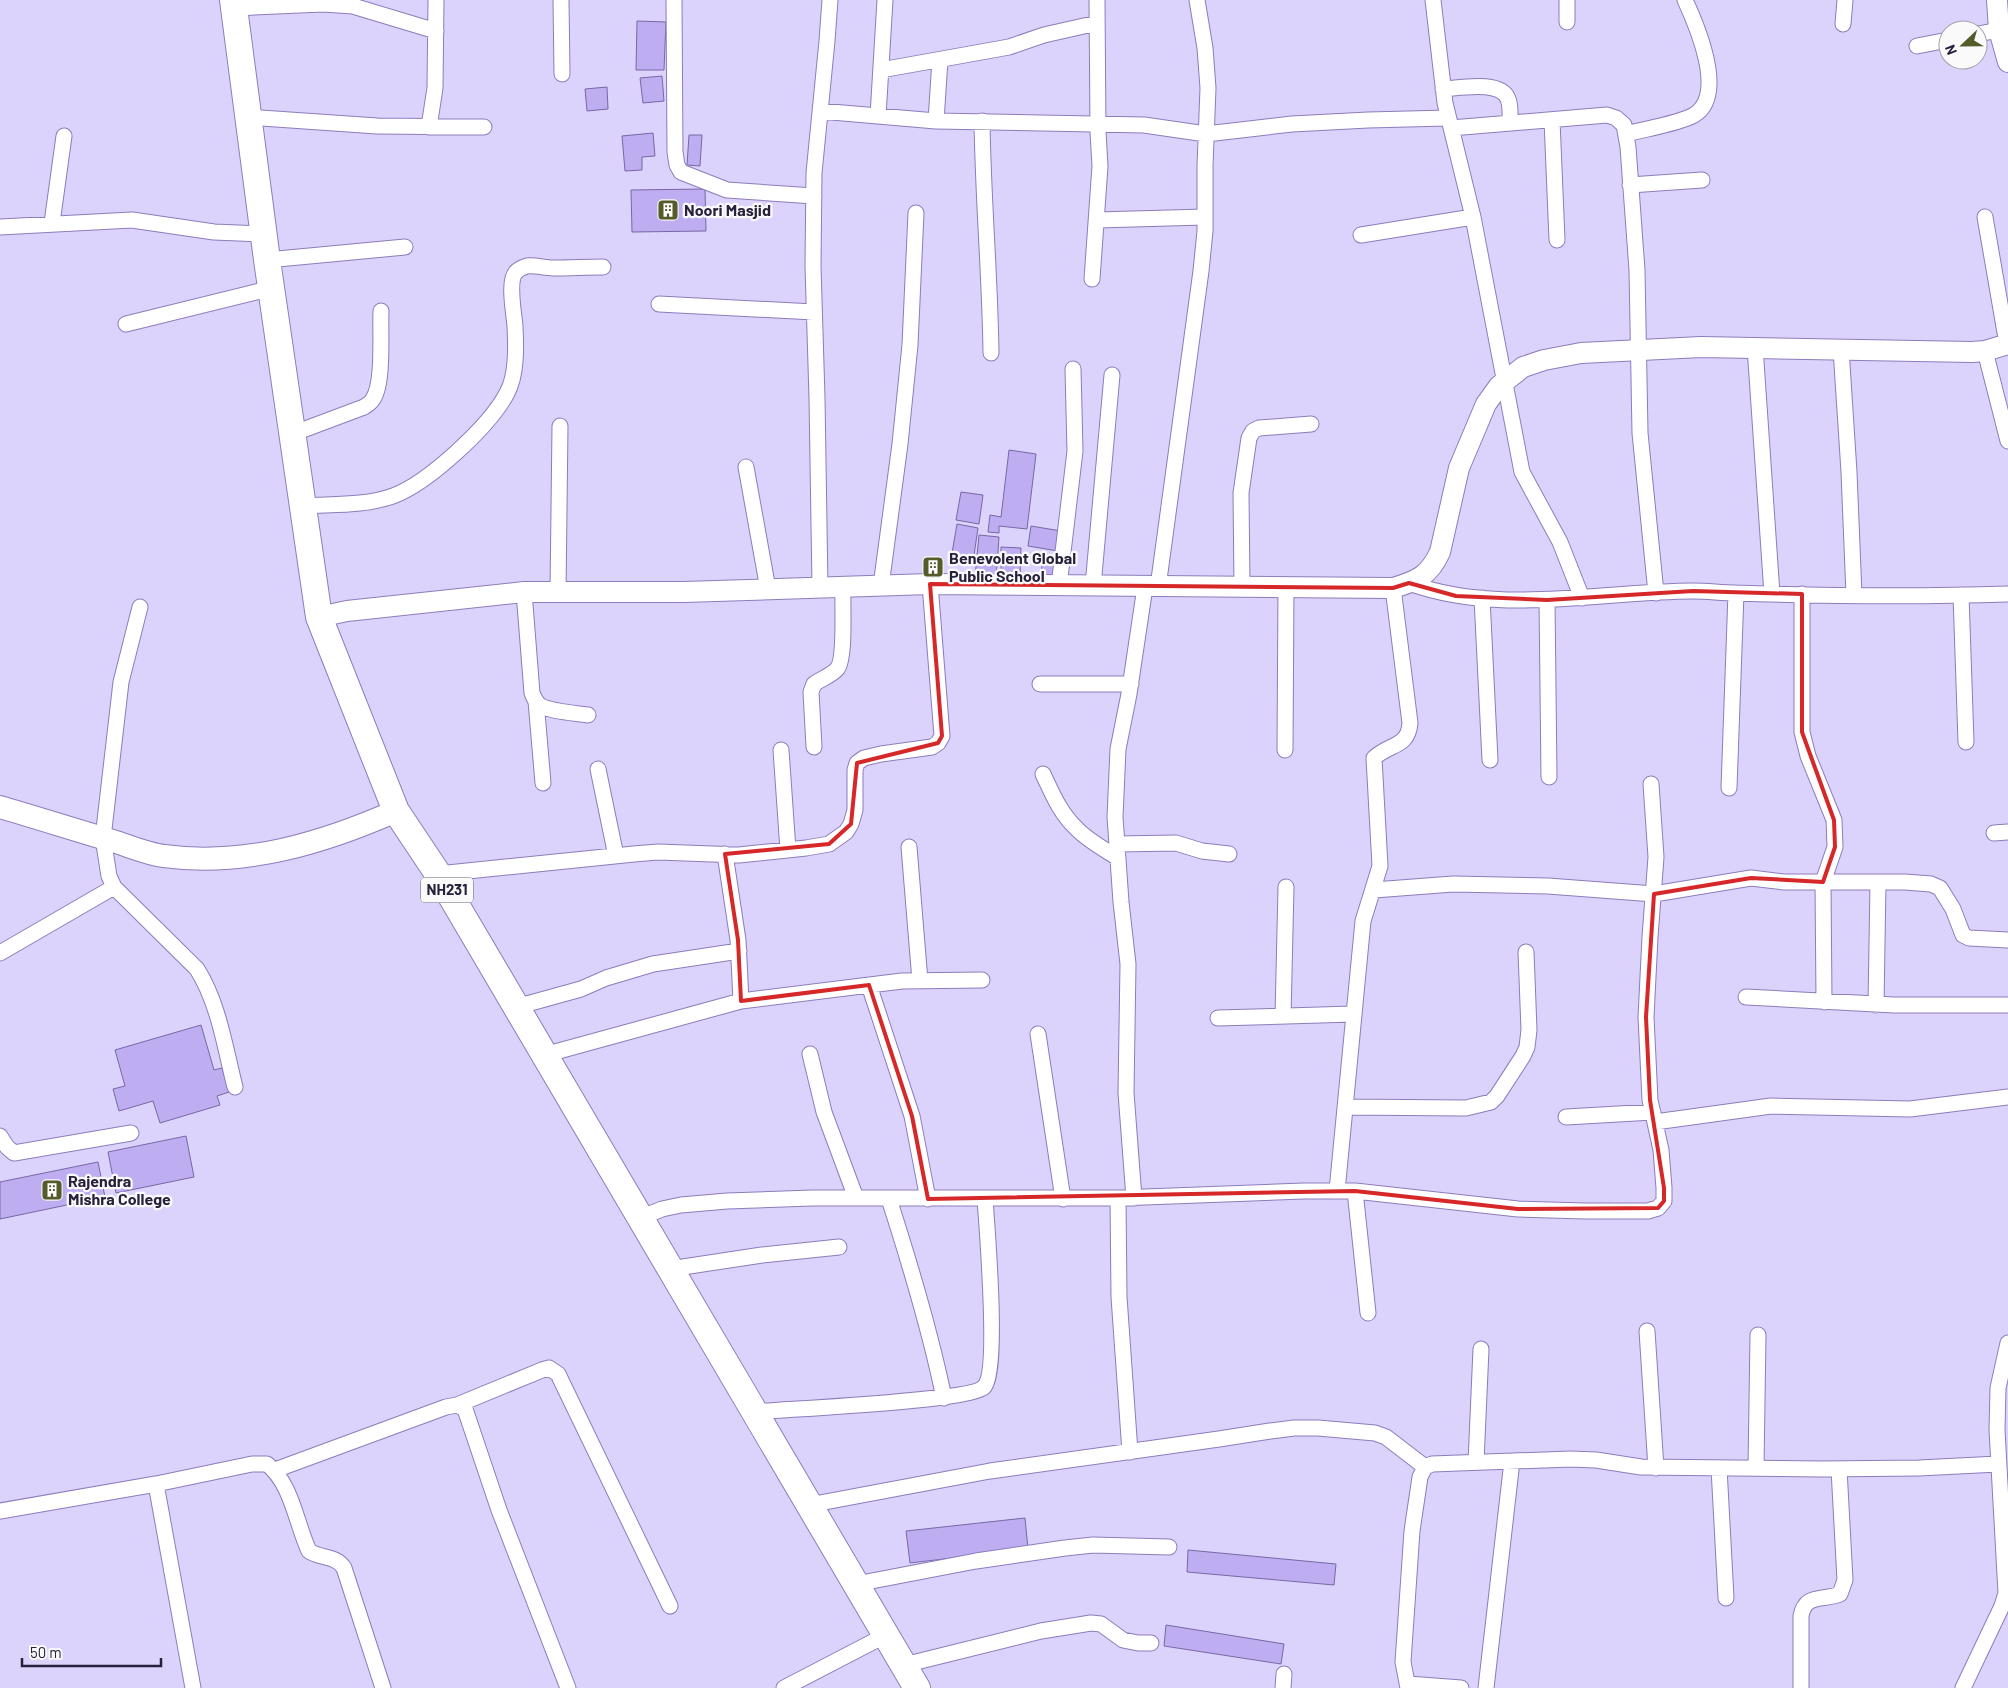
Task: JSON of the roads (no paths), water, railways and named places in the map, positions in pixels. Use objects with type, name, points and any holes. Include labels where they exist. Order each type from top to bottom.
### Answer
[{"type":"highway","name":"NH231","points":[[234,4],[267,260],[319,617],[396,811],[438,874],[917,1688]]},
{"type":"main road","points":[[0,807],[162,856],[207,860],[241,858],[283,850],[360,827],[396,811]]},
{"type":"street","points":[[429,127],[435,88],[436,0]]},
{"type":"street","points":[[562,0],[562,74]]},
{"type":"street","points":[[674,0],[675,152],[677,165],[681,172],[727,190],[814,196]]},
{"type":"street","points":[[820,588],[814,312],[814,173],[830,0]]},
{"type":"street","points":[[878,116],[886,0]]},
{"type":"street","points":[[1092,279],[1100,166],[1098,0]]},
{"type":"street","points":[[1134,1198],[1126,1093],[1128,964],[1116,817],[1118,749],[1152,587],[1201,272],[1205,217],[1207,68],[1196,0]]},
{"type":"street","points":[[1432,0],[1443,89],[1473,217],[1522,472],[1560,542],[1582,598]]},
{"type":"street","points":[[1566,0],[1567,22]]},
{"type":"street","points":[[1626,134],[1684,119],[1694,115],[1706,102],[1709,75],[1694,18],[1685,0]]},
{"type":"street","points":[[1843,24],[1845,0]]},
{"type":"street","points":[[1996,0],[1999,30],[2008,62]]},
{"type":"street","points":[[234,4],[353,6],[436,31]]},
{"type":"street","points":[[881,70],[1009,47],[1097,22]]},
{"type":"street","points":[[1988,32],[1999,30]]},
{"type":"street","points":[[1917,46],[1938,42]]},
{"type":"street","points":[[936,121],[940,60]]},
{"type":"street","points":[[1443,89],[1490,87],[1498,89],[1505,93],[1508,100],[1510,123]]},
{"type":"street","points":[[820,111],[936,121],[1098,122],[1144,125],[1206,134],[1292,124],[1368,120],[1510,123],[1606,115],[1616,118],[1624,125],[1626,134],[1637,270],[1640,433],[1656,593]]},
{"type":"street","points":[[248,117],[357,125],[484,127]]},
{"type":"street","points":[[1552,120],[1557,240]]},
{"type":"street","points":[[982,121],[984,193],[990,277],[991,353]]},
{"type":"street","points":[[52,223],[64,136]]},
{"type":"street","points":[[1630,185],[1702,180]]},
{"type":"street","points":[[881,586],[900,444],[910,345],[916,213]]},
{"type":"street","points":[[1097,220],[1205,217]]},
{"type":"street","points":[[1360,235],[1473,217]]},
{"type":"street","points":[[1401,586],[1426,575],[1434,566],[1440,552],[1459,468],[1466,448],[1486,404],[1505,380],[1524,367],[1544,360],[1582,353],[1637,349],[1755,347],[1919,352],[1985,351],[2008,344],[1985,217]]},
{"type":"street","points":[[0,227],[132,220],[214,232],[264,234]]},
{"type":"street","points":[[267,260],[405,247]]},
{"type":"street","points":[[303,506],[362,502],[392,496],[417,483],[460,449],[485,423],[508,392],[512,380],[515,326],[511,283],[513,274],[518,269],[526,266],[554,268],[603,266]]},
{"type":"street","points":[[126,324],[272,288]]},
{"type":"street","points":[[659,304],[814,312]]},
{"type":"street","points":[[292,434],[364,407],[372,401],[376,393],[380,369],[381,312]]},
{"type":"street","points":[[1755,347],[1772,594]]},
{"type":"street","points":[[1841,349],[1854,595]]},
{"type":"street","points":[[1985,351],[2008,441]]},
{"type":"street","points":[[1059,586],[1075,450],[1073,369]]},
{"type":"street","points":[[1093,586],[1112,374]]},
{"type":"street","points":[[1242,586],[1240,493],[1249,438],[1253,431],[1259,428],[1311,424]]},
{"type":"street","points":[[558,592],[560,426]]},
{"type":"street","points":[[746,467],[768,589]]},
{"type":"street","points":[[438,874],[658,852],[759,854],[829,844],[846,832],[852,824],[856,810],[854,770],[857,763],[864,758],[881,754],[932,746],[938,743],[942,736],[930,584]]},
{"type":"street","points":[[319,617],[347,611],[524,592],[820,588],[930,584],[1152,587],[1401,586],[1482,598],[1547,600],[1693,591],[1854,595],[2008,594]]},
{"type":"street","points":[[1285,750],[1286,586]]},
{"type":"street","points":[[1337,1191],[1363,921],[1380,866],[1374,758],[1388,748],[1405,740],[1409,734],[1410,723],[1401,586]]},
{"type":"street","points":[[814,747],[811,692],[814,684],[836,670],[840,665],[842,649],[842,587]]},
{"type":"street","points":[[524,592],[532,693],[536,701],[541,706],[588,715]]},
{"type":"street","points":[[1730,788],[1736,593]]},
{"type":"street","points":[[1802,594],[1802,732],[1808,756],[1834,820],[1836,831],[1833,856],[1823,882],[1824,1002]]},
{"type":"street","points":[[1960,595],[1966,742]]},
{"type":"street","points":[[1482,598],[1490,760]]},
{"type":"street","points":[[1547,600],[1549,776]]},
{"type":"street","points":[[140,607],[121,682],[104,838],[109,876],[114,887],[197,969],[205,982],[214,1008],[234,1087]]},
{"type":"street","points":[[1040,684],[1131,684]]},
{"type":"street","points":[[536,701],[543,783]]},
{"type":"street","points":[[782,750],[788,850]]},
{"type":"street","points":[[598,769],[616,856]]},
{"type":"street","points":[[1043,774],[1055,800],[1077,830],[1118,851],[1176,843],[1202,851],[1228,854]]},
{"type":"street","points":[[640,1218],[662,1209],[681,1205],[812,1198],[1134,1198],[1304,1191],[1355,1191],[1518,1209],[1648,1211],[1658,1208],[1664,1201],[1661,1150],[1649,1089],[1646,1017],[1656,857],[1651,784]]},
{"type":"street","points":[[909,847],[920,981]]},
{"type":"street","points":[[725,854],[738,950],[741,1001]]},
{"type":"street","points":[[1374,890],[1472,884],[1548,886],[1654,894],[1745,878],[1784,882],[1931,884],[1940,888],[1946,896],[1963,935],[1977,940],[2008,940]]},
{"type":"street","points":[[1876,1005],[1878,882]]},
{"type":"street","points":[[0,953],[114,887]]},
{"type":"street","points":[[1283,1016],[1286,887]]},
{"type":"street","points":[[516,1007],[581,989],[606,978],[653,964],[738,950]]},
{"type":"street","points":[[1345,1107],[1466,1108],[1491,1102],[1498,1096],[1527,1046],[1529,1030],[1526,952]]},
{"type":"street","points":[[544,1055],[741,1001],[869,985],[920,981],[982,980]]},
{"type":"street","points":[[869,985],[912,1116],[928,1199]]},
{"type":"street","points":[[1746,997],[1876,1005],[2008,1005]]},
{"type":"street","points":[[1218,1018],[1353,1014]]},
{"type":"street","points":[[1038,1034],[1062,1199]]},
{"type":"street","points":[[810,1054],[824,1112],[856,1198]]},
{"type":"street","points":[[1566,1117],[1654,1117],[1771,1106],[1910,1110],[2008,1096]]},
{"type":"street","points":[[0,1136],[7,1148],[14,1153],[131,1133]]},
{"type":"street","points":[[1355,1191],[1368,1313]]},
{"type":"street","points":[[889,1198],[915,1281],[934,1351],[944,1398]]},
{"type":"street","points":[[1118,1198],[1119,1297],[1130,1452]]},
{"type":"street","points":[[754,1412],[944,1398],[978,1391],[985,1387],[988,1378],[992,1336],[986,1199]]},
{"type":"street","points":[[670,1269],[762,1255],[839,1247]]},
{"type":"street","points":[[1647,1331],[1656,1468]]},
{"type":"street","points":[[1756,1468],[1758,1336]]},
{"type":"street","points":[[1963,1688],[2002,1606],[2006,1593],[1998,1464],[1998,1388],[2008,1343]]},
{"type":"street","points":[[1476,1462],[1481,1349]]},
{"type":"street","points":[[275,1470],[457,1405],[550,1368],[558,1374],[670,1606]]},
{"type":"street","points":[[457,1405],[465,1409],[468,1416],[499,1510],[568,1688]]},
{"type":"street","points":[[809,1505],[990,1471],[1278,1430],[1318,1428],[1375,1433],[1386,1437],[1425,1467]]},
{"type":"street","points":[[1461,1688],[1408,1686],[1403,1662],[1412,1531],[1417,1488],[1425,1467],[1432,1464],[1588,1460],[1656,1468],[1838,1469],[1919,1468],[1998,1464]]},
{"type":"street","points":[[1486,1688],[1512,1461]]},
{"type":"street","points":[[0,1511],[156,1484],[252,1464],[267,1464],[283,1480],[309,1552],[315,1556],[341,1562],[383,1688]]},
{"type":"street","points":[[1719,1468],[1726,1598]]},
{"type":"street","points":[[1802,1688],[1802,1608],[1807,1602],[1814,1599],[1840,1594],[1846,1580],[1838,1469]]},
{"type":"street","points":[[156,1484],[193,1688]]},
{"type":"street","points":[[856,1584],[976,1561],[1065,1548],[1093,1545],[1170,1548]]},
{"type":"street","points":[[904,1665],[1041,1631],[1082,1624],[1101,1624],[1123,1640],[1151,1643]]},
{"type":"street","points":[[784,1688],[886,1635]]},
{"type":"place","name":"Noori Masjid","points":[[668,210]]},
{"type":"place","name":"Benevolent Global Public School","points":[[933,567]]},
{"type":"place","name":"Rajendra Mishra College","points":[[52,1190]]}]
